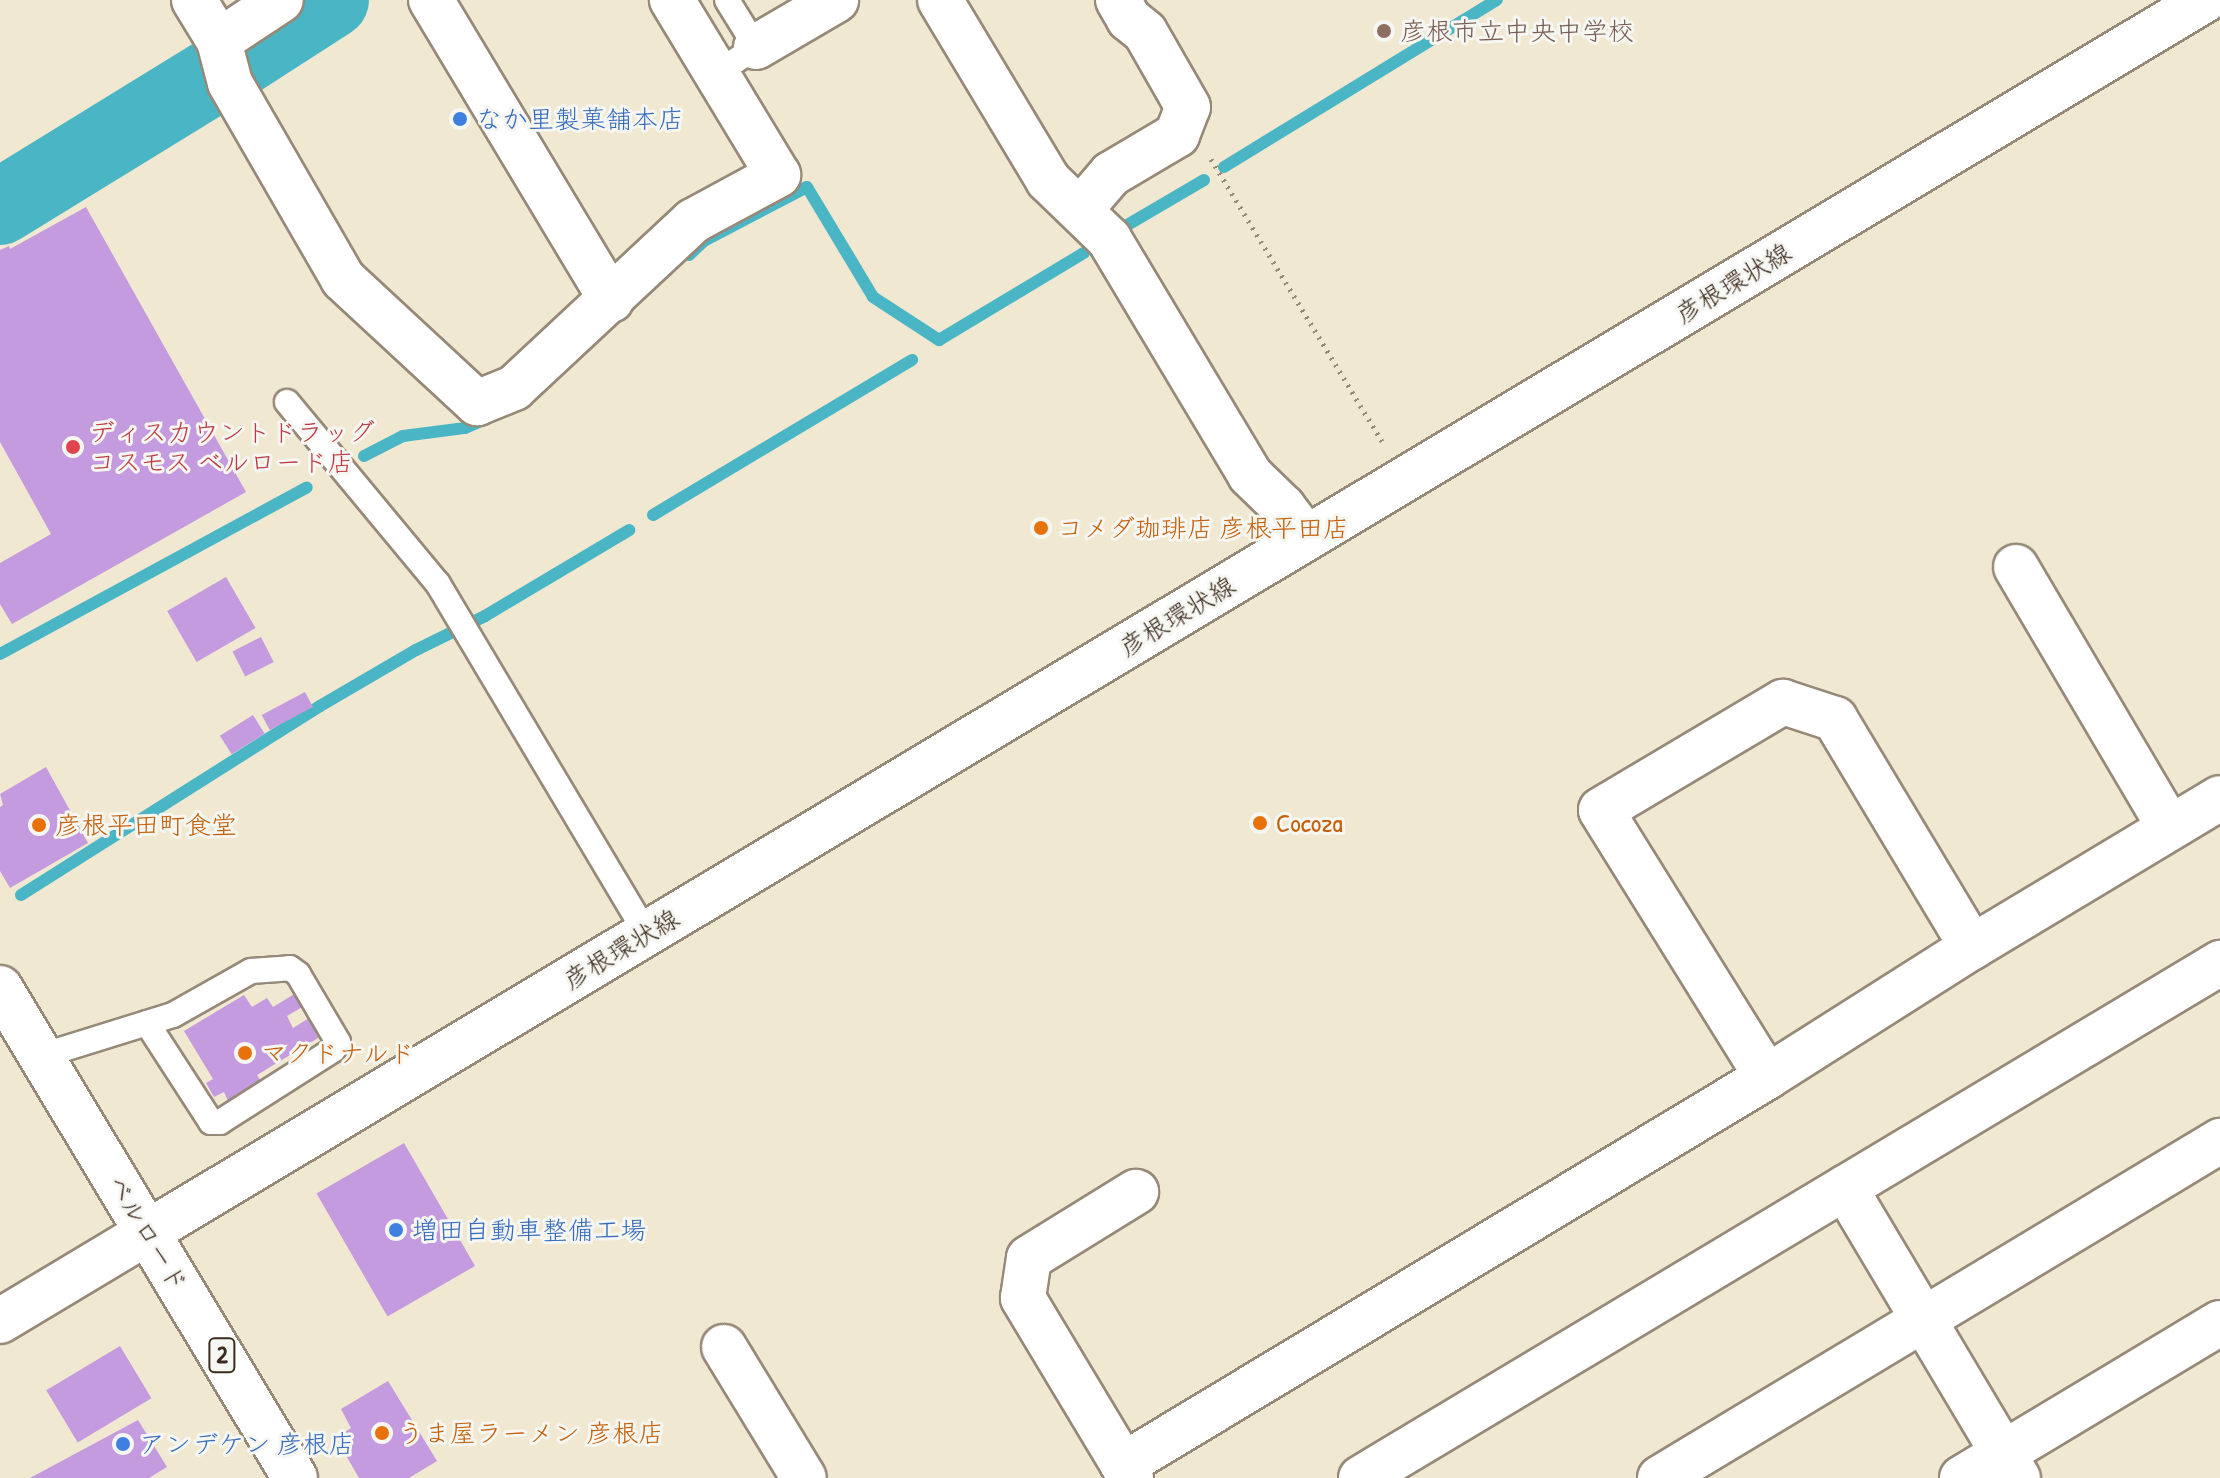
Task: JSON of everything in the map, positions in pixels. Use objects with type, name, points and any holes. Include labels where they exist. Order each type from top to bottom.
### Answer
[{"type":"street","points":[[194,0],[219,41],[230,83],[343,279],[477,403],[514,388],[693,221],[778,175],[672,0]]},
{"type":"street","points":[[219,41],[281,0]]},
{"type":"street","points":[[431,0],[611,300]]},
{"type":"street","points":[[756,47],[836,0]]},
{"type":"street","points":[[940,0],[1048,180],[1109,239],[1250,475],[1283,507],[1306,538]]},
{"type":"street","points":[[1080,210],[1111,174],[1177,135],[1188,107],[1145,32],[1129,19],[1118,0]]},
{"type":"street","name":"彦根環状線","points":[[0,1321],[2205,0]]},
{"type":"street","points":[[2016,567],[2169,827]]},
{"type":"street","points":[[1767,1077],[1601,810],[1783,702],[1835,719],[1972,947]]},
{"type":"street","points":[[1136,1192],[1029,1258],[1023,1298],[1127,1472],[1972,947],[2220,798]]},
{"type":"street","points":[[1361,1478],[2220,963]]},
{"type":"street","name":"ベルロード","points":[[0,988],[291,1476]]},
{"type":"street","points":[[1660,1478],[2220,1141]]},
{"type":"street","points":[[1845,1188],[2010,1466]]},
{"type":"street","points":[[1962,1478],[2010,1466],[2220,1323]]},
{"type":"street","points":[[724,1347],[804,1478]]},
{"type":"lane","points":[[717,73],[756,47],[727,0]]},
{"type":"lane","points":[[287,402],[438,584],[647,934]]},
{"type":"lane","points":[[41,1056],[147,1023],[173,1015],[251,971],[290,968],[298,974],[338,1042],[333,1050],[220,1122],[211,1122],[147,1023]]},
{"type":"lane","points":[[41,1056],[86,1028]]},
{"type":"path","points":[[1177,135],[1199,139],[1387,449]]},
{"type":"building","points":[[86,207],[246,492],[12,624],[0,604],[0,563],[51,534],[0,442],[0,250],[9,246],[10,249]]},
{"type":"building","points":[[226,577],[256,628],[197,662],[167,611]]},
{"type":"building","points":[[261,637],[274,662],[245,676],[232,652]]},
{"type":"building","points":[[305,692],[313,707],[270,730],[262,715]]},
{"type":"building","points":[[253,715],[265,734],[232,754],[220,736]]},
{"type":"building","name":"彦根平田町食堂","points":[[46,767],[88,843],[10,888],[0,871],[0,807],[3,805],[0,794]]},
{"type":"building","name":"マクドナルド","points":[[296,993],[304,1006],[287,1016],[293,1028],[317,1013],[328,1032],[257,1075],[261,1081],[228,1101],[224,1092],[214,1097],[206,1083],[213,1079],[184,1031],[244,995],[252,1007],[267,998],[273,1007]]},
{"type":"building","name":"増田自動車整備工場","points":[[404,1143],[475,1266],[388,1316],[317,1194]]},
{"type":"building","points":[[120,1346],[151,1398],[78,1443],[46,1390]]},
{"type":"building","name":"うま屋ラーメン 彦根店","points":[[388,1381],[437,1461],[409,1478],[359,1478],[336,1438],[351,1428],[341,1409]]},
{"type":"building","name":"アンデケン 彦根店","points":[[138,1420],[167,1467],[149,1478],[30,1478]]},
{"type":"waterway","points":[[241,58],[331,0]]},
{"type":"waterway","points":[[1224,167],[1497,0]]},
{"type":"waterway","points":[[0,207],[211,77]]},
{"type":"waterway","points":[[1129,224],[1204,180]]},
{"type":"waterway","points":[[689,255],[704,241],[807,187],[873,297],[939,340],[1084,253]]},
{"type":"waterway","points":[[653,515],[912,360]]},
{"type":"waterway","points":[[364,456],[403,436],[465,428],[486,419]]},
{"type":"waterway","points":[[0,654],[307,487]]},
{"type":"waterway","points":[[21,895],[320,706],[416,650],[485,616],[629,530]]},
{"type":"place","name":"彦根市立中央中学校","points":[[1384,31]]},
{"type":"place","name":"なか里製菓舗本店","points":[[460,119]]},
{"type":"place","name":"ディスカウントドラッグ コスモス ベルロード店","points":[[73,447]]},
{"type":"place","name":"コメダ珈琲店 彦根平田店","points":[[1041,528]]},
{"type":"place","name":"Cocoza","points":[[1260,823]]},
{"type":"place","name":"彦根平田町食堂","points":[[39,825]]},
{"type":"place","name":"マクドナルド","points":[[245,1053]]},
{"type":"place","name":"増田自動車整備工場","points":[[396,1230]]},
{"type":"place","name":"うま屋ラーメン 彦根店","points":[[382,1433]]},
{"type":"place","name":"アンデケン 彦根店","points":[[123,1444]]}]
